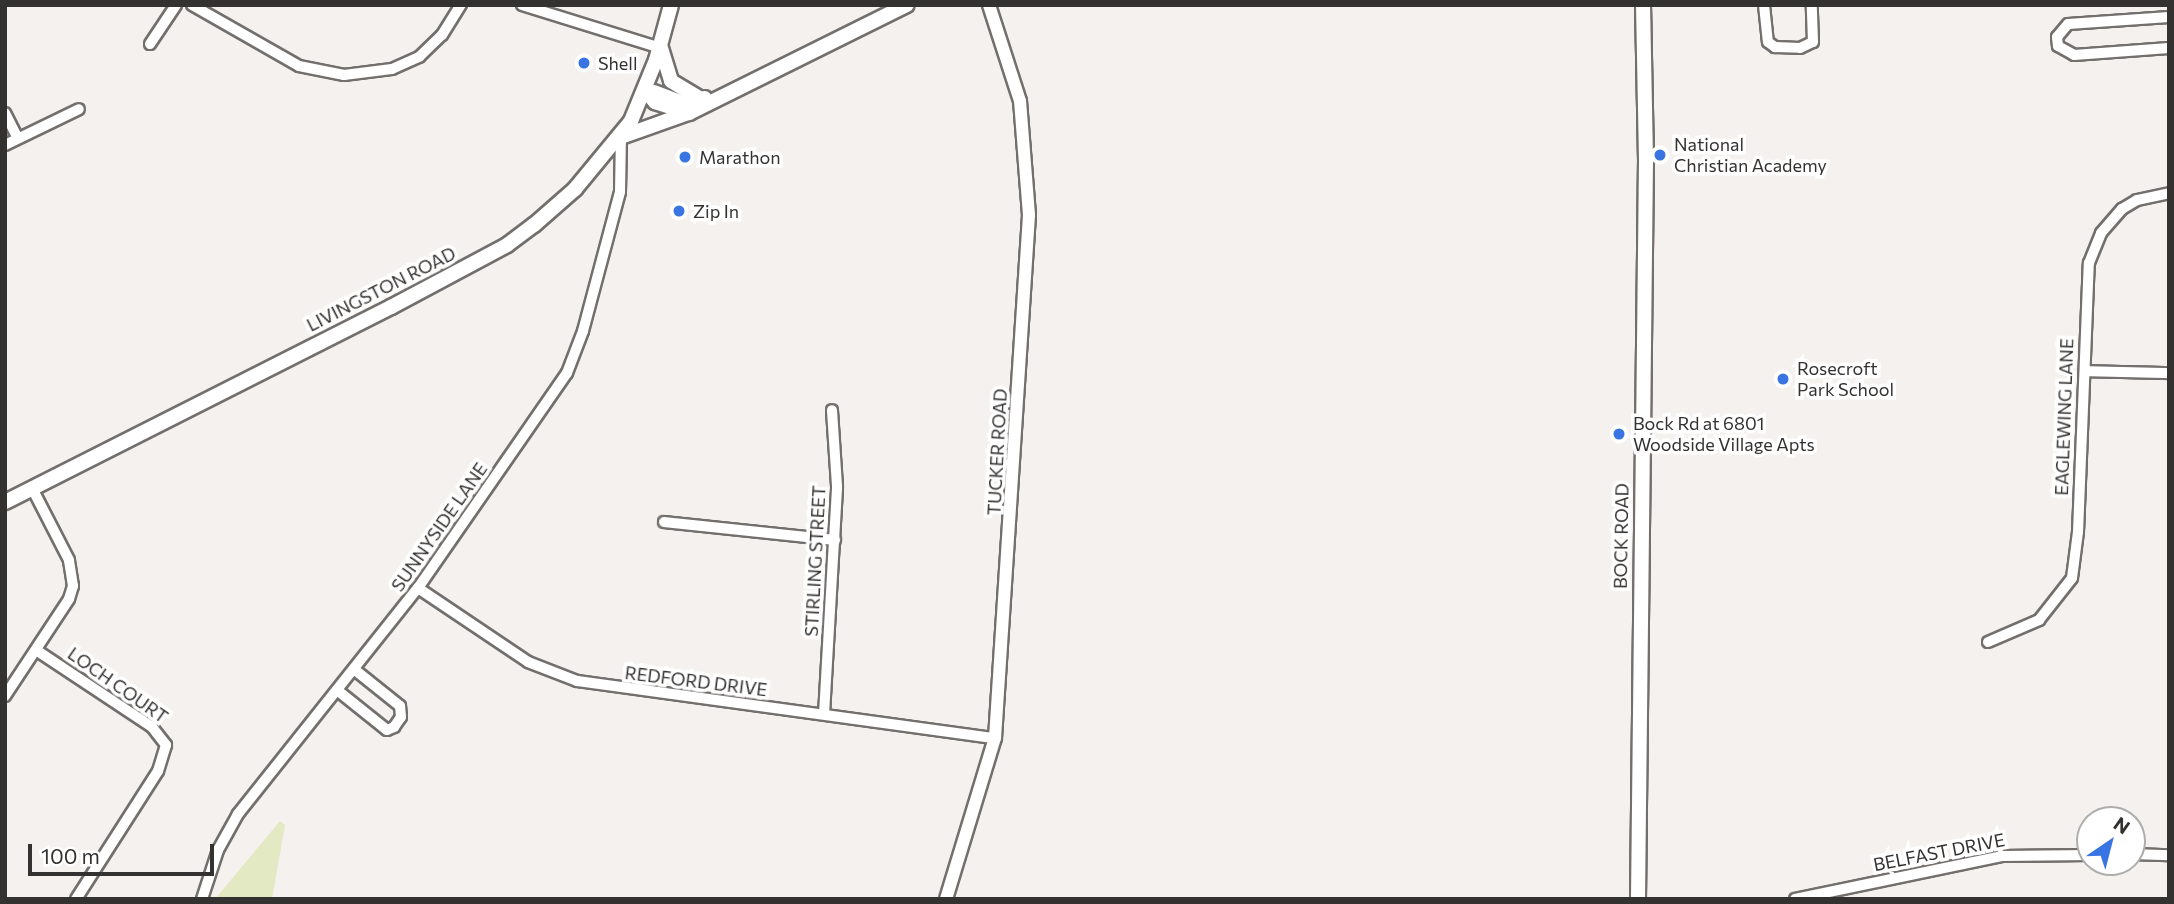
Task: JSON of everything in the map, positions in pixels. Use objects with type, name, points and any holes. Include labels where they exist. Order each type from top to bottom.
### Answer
[{"type":"main road","name":"LIVINGSTON ROAD","points":[[5,502],[507,245],[575,189],[621,138],[645,90],[661,48],[671,5]]},
{"type":"main road","points":[[621,138],[907,5]]},
{"type":"main road","name":"BOCK ROAD","points":[[1638,899],[1646,172],[1643,5]]},
{"type":"main road","points":[[661,48],[671,81],[699,104]]},
{"type":"main road","points":[[645,90],[655,102],[699,104]]},
{"type":"street","points":[[150,44],[176,5]]},
{"type":"street","points":[[192,5],[299,66],[344,75],[392,69],[419,57],[442,35],[461,5]]},
{"type":"street","points":[[522,5],[661,48]]},
{"type":"street","name":"TUCKER ROAD","points":[[946,899],[995,738],[1029,204],[1020,101],[989,5]]},
{"type":"street","points":[[1764,5],[1768,42],[1775,47],[1800,48],[1813,42],[1812,5]]},
{"type":"street","points":[[2169,17],[2068,24],[2057,37],[2058,46],[2074,55],[2169,48]]},
{"type":"street","points":[[5,145],[79,109]]},
{"type":"street","points":[[5,113],[18,138]]},
{"type":"street","name":"SUNNYSIDE LANE","points":[[202,899],[229,828],[418,588],[567,373],[583,331],[620,192],[621,138]]},
{"type":"street","name":"EAGLEWING LANE","points":[[1988,642],[2039,620],[2072,579],[2085,371],[2087,285],[2096,242],[2122,209],[2137,200],[2169,193]]},
{"type":"street","points":[[2085,371],[2169,373]]},
{"type":"street","name":"STIRLING STREET","points":[[824,714],[837,476],[832,410]]},
{"type":"street","points":[[5,696],[69,599],[74,575],[32,488]]},
{"type":"street","points":[[664,522],[835,540]]},
{"type":"street","name":"REDFORD DRIVE","points":[[418,588],[528,662],[567,678],[615,689],[995,738]]},
{"type":"street","name":"LOCH COURT","points":[[36,649],[152,727],[166,745],[158,771],[76,899]]},
{"type":"street","points":[[337,690],[387,730],[394,727],[401,717],[400,706],[355,670]]},
{"type":"street","points":[[2146,854],[2169,855]]},
{"type":"street","name":"BELFAST DRIVE","points":[[1795,899],[2002,856],[2076,855]]},
{"type":"green space","points":[[280,821],[285,825],[272,899],[215,899]]},
{"type":"place","name":"Shell","points":[[584,63]]},
{"type":"place","name":"National Christian Academy","points":[[1660,155]]},
{"type":"place","name":"Marathon","points":[[685,157]]},
{"type":"place","name":"Zip In","points":[[679,211]]},
{"type":"place","name":"Rosecroft Park School","points":[[1783,379]]},
{"type":"place","name":"Bock Rd at 6801 Woodside Village Apts","points":[[1619,434]]}]
